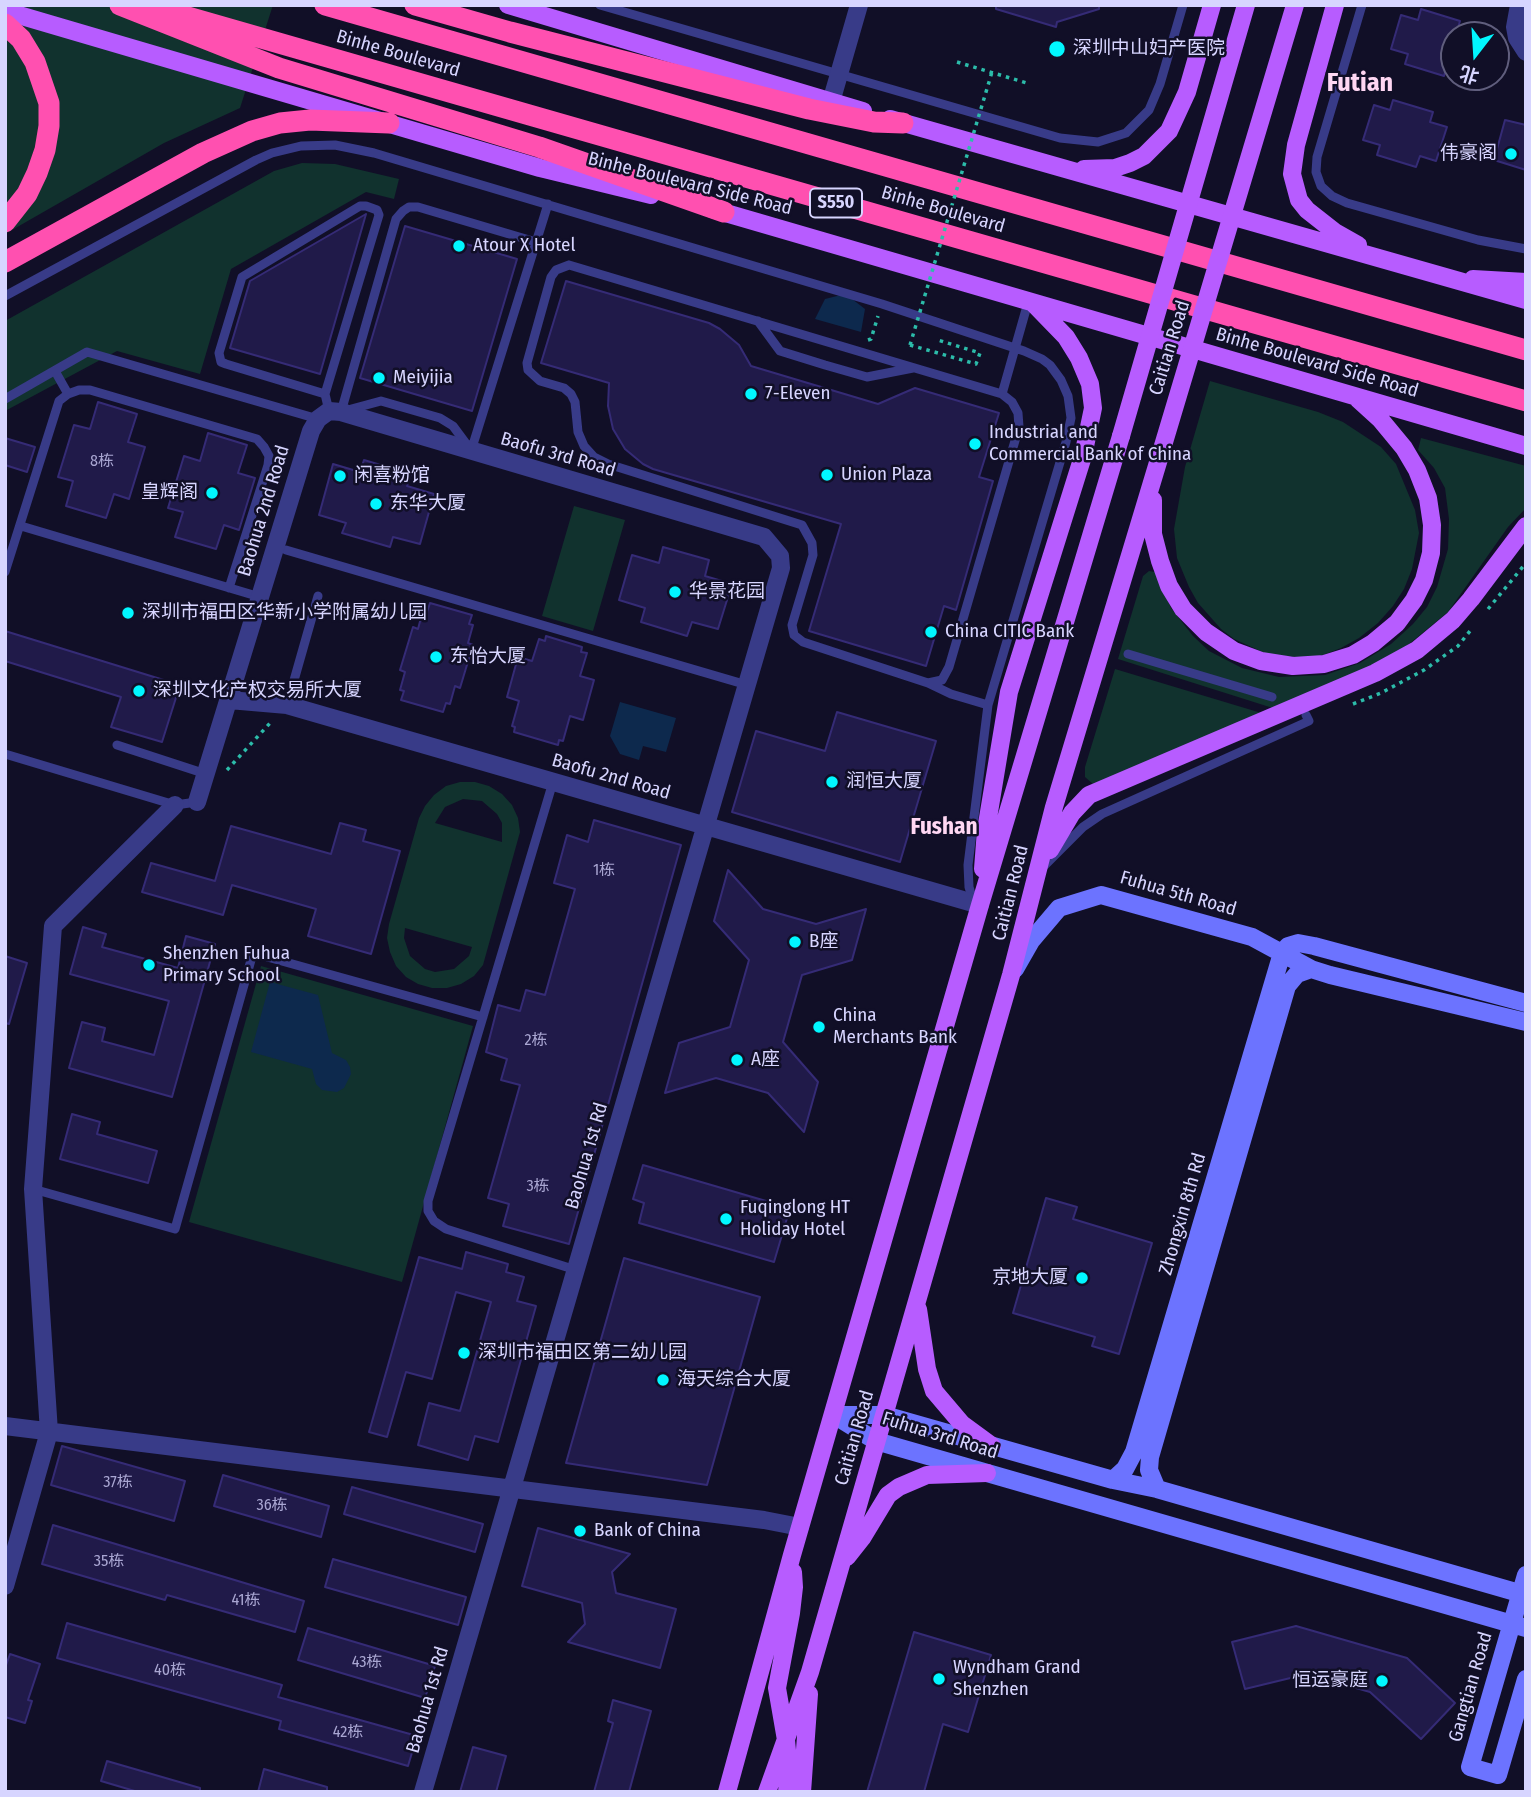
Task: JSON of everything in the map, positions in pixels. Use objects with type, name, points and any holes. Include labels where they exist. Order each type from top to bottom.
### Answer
[{"type":"highway","points":[[120,5],[279,68],[538,147],[724,212]]},
{"type":"highway","name":"Binhe Boulevard","points":[[146,5],[1526,401]]},
{"type":"highway","name":"Binhe Boulevard","points":[[325,5],[1526,350]]},
{"type":"highway","points":[[415,5],[797,107],[874,122],[903,123]]},
{"type":"highway","points":[[5,24],[21,39],[35,62],[49,103],[45,150],[37,173],[27,194],[5,222]]},
{"type":"highway","points":[[5,262],[203,153],[252,131],[280,123],[310,120],[389,123]]},
{"type":"main road","points":[[508,5],[903,123],[1526,300]]},
{"type":"main road","points":[[1032,160],[1094,170],[1115,168],[1144,156],[1158,144],[1169,131],[1183,103],[1212,5]]},
{"type":"main road","name":"Caitian Road","points":[[727,1792],[792,1555],[980,905],[1121,436],[1245,5]]},
{"type":"main road","name":"Caitian Road","points":[[768,1792],[810,1672],[1011,975],[1054,807],[1295,5]]},
{"type":"main road","points":[[1335,5],[1296,145],[1292,174],[1294,186],[1299,200],[1319,221],[1385,260]]},
{"type":"main road","name":"Binhe Boulevard Side Road","points":[[5,11],[540,168],[724,212],[1526,446]]},
{"type":"main road","points":[[1451,279],[1526,282]]},
{"type":"main road","points":[[980,905],[986,830],[1009,692],[1083,456],[1093,408],[1090,384],[1066,337],[1028,299]]},
{"type":"main road","points":[[1152,482],[1153,534],[1169,586],[1183,609],[1206,632],[1234,650],[1261,662],[1293,666],[1324,664],[1353,655],[1397,623],[1413,600],[1424,580],[1431,552],[1432,525],[1428,498],[1410,459],[1380,419],[1355,396]]},
{"type":"main road","points":[[1038,872],[1072,813],[1089,795],[1375,673],[1417,650],[1453,620],[1526,526]]},
{"type":"main road","points":[[917,1302],[927,1369],[934,1391],[962,1424],[992,1446]]},
{"type":"main road","points":[[840,1565],[862,1538],[888,1495],[899,1487],[927,1475],[987,1473]]},
{"type":"main road","points":[[787,1792],[789,1771],[777,1688],[794,1587],[792,1555]]},
{"type":"main road","points":[[802,1792],[810,1672]]},
{"type":"main road","points":[[721,1792],[732,1770]]},
{"type":"street","points":[[831,102],[859,5]]},
{"type":"street","points":[[1518,9],[1517,38],[1526,52]]},
{"type":"street","name":"Baofu 3rd Road","points":[[328,409],[764,537]]},
{"type":"street","name":"Baohua 2nd Road","points":[[197,802],[311,430],[328,409]]},
{"type":"street","name":"Baohua 1st Rd","points":[[423,1792],[781,568],[780,556],[764,537]]},
{"type":"street","name":"Baofu 2nd Road","points":[[229,699],[287,705],[980,905]]},
{"type":"street","points":[[5,1586],[49,1432],[33,1189],[53,926],[175,805]]},
{"type":"street","name":"Fuhua 5th Road","points":[[1011,975],[1031,941],[1059,908],[1101,895],[1252,937],[1311,970],[1526,1022]]},
{"type":"street","points":[[1282,953],[1288,946],[1298,943],[1314,946],[1526,1003]]},
{"type":"street","name":"Zhongxin 8th Rd","points":[[1112,1480],[1125,1469],[1135,1452],[1282,953]]},
{"type":"street","name":"Zhongxin 8th Rd","points":[[1157,1489],[1149,1470],[1150,1457],[1287,986],[1301,971],[1311,970]]},
{"type":"street","name":"Fuhua 3rd Road","points":[[834,1415],[884,1415],[1112,1480],[1157,1489],[1523,1594]]},
{"type":"street","name":"Fuhua 3rd Road","points":[[834,1415],[876,1441],[1519,1626]]},
{"type":"street","points":[[5,1426],[764,1520],[800,1527]]},
{"type":"street","name":"Gangtian Road","points":[[1526,1575],[1519,1626],[1470,1767],[1499,1775],[1526,1679]]},
{"type":"lane","points":[[600,5],[1060,138],[1098,142],[1126,133],[1149,110],[1160,84],[1184,5]]},
{"type":"lane","points":[[1362,5],[1317,158],[1316,172],[1321,186],[1332,196],[1347,203],[1478,240],[1526,249]]},
{"type":"lane","points":[[5,296],[256,160],[272,153],[316,144],[354,148],[548,204],[882,304],[1042,359],[1056,372],[1068,396],[1071,418],[1018,622],[988,705],[968,865],[972,897],[980,905]]},
{"type":"lane","points":[[471,451],[548,204]]},
{"type":"lane","points":[[363,205],[377,210],[379,215],[328,409],[226,365],[221,362],[219,353],[242,277],[363,205]]},
{"type":"lane","points":[[328,409],[396,219],[402,211],[409,206],[418,206],[536,242]]},
{"type":"lane","points":[[951,694],[945,684],[946,674],[1019,426],[1016,408],[1002,394],[832,343],[576,267],[562,266],[556,270],[551,277],[527,363],[528,370],[540,381],[564,388],[571,394],[575,402],[578,432],[584,446],[594,457],[608,464],[802,525],[812,543],[813,555],[792,625],[794,635],[798,639],[928,683],[951,694],[988,705]]},
{"type":"lane","points":[[1002,394],[1028,299]]},
{"type":"lane","points":[[758,321],[780,351],[825,365],[867,377],[915,368]]},
{"type":"lane","points":[[5,399],[87,352],[328,409]]},
{"type":"lane","points":[[55,371],[68,394]]},
{"type":"lane","points":[[5,572],[55,411],[60,401],[68,394],[90,390],[257,439],[264,447],[269,456],[268,465],[229,587]]},
{"type":"lane","points":[[21,526],[260,597]]},
{"type":"lane","points":[[286,550],[747,685]]},
{"type":"lane","points":[[287,705],[318,596]]},
{"type":"lane","points":[[1128,654],[1272,697]]},
{"type":"lane","points":[[928,683],[942,680],[946,674]]},
{"type":"lane","points":[[1038,872],[1083,827],[1102,814],[1308,718]]},
{"type":"lane","points":[[117,745],[206,774]]},
{"type":"lane","points":[[5,754],[175,805],[197,802]]},
{"type":"lane","points":[[553,782],[428,1201],[428,1211],[433,1222],[446,1229],[576,1270]]},
{"type":"lane","points":[[33,1189],[175,1229],[253,953],[483,1017]]},
{"type":"path","points":[[957,62],[1030,83]]},
{"type":"path","points":[[938,340],[980,353],[976,364],[910,345],[992,72]]},
{"type":"path","points":[[832,343],[871,339],[882,304]]},
{"type":"green space","points":[[5,5],[273,5],[240,108],[164,143],[5,234]]},
{"type":"green space","points":[[302,163],[335,164],[399,179],[394,199],[366,192],[231,269],[200,374],[117,351],[5,411],[5,321],[274,171]]},
{"type":"green space","points":[[1210,381],[1318,412],[1343,422],[1381,447],[1396,464],[1415,510],[1419,533],[1412,569],[1404,589],[1378,623],[1341,648],[1305,658],[1267,654],[1234,639],[1221,629],[1198,603],[1189,587],[1177,558],[1174,529],[1185,467]]},
{"type":"green space","points":[[1421,438],[1526,466],[1526,508],[1508,527],[1448,612],[1398,653],[1279,710],[1118,659],[1143,576],[1149,571],[1155,572],[1171,608],[1193,636],[1209,651],[1242,668],[1279,677],[1325,675],[1360,663],[1391,644],[1427,607],[1437,587],[1448,549],[1449,519],[1445,488],[1434,468],[1418,450]]},
{"type":"green space","points":[[574,506],[625,520],[593,631],[542,616]]},
{"type":"green space","points":[[1115,669],[1268,715],[1093,784],[1085,777],[1085,767]]},
{"type":"green space","points":[[475,782],[502,794],[512,805],[520,832],[483,965],[474,976],[461,984],[432,988],[406,977],[396,966],[387,938],[419,818],[434,795],[446,786]],"holes":[[[463,799],[482,801],[497,814],[502,823],[502,842],[435,823],[445,807]],[[405,928],[472,947],[469,956],[454,969],[435,972],[425,969],[410,956],[404,938]]]},
{"type":"green space","points":[[261,966],[473,1026],[402,1282],[189,1222]]},
{"type":"water","points":[[841,295],[865,309],[861,332],[815,319],[825,299]]},
{"type":"water","points":[[620,702],[676,718],[666,752],[643,746],[639,760],[620,754],[610,736]]},
{"type":"water","points":[[270,982],[318,995],[332,1053],[346,1060],[350,1067],[351,1074],[344,1088],[337,1092],[322,1090],[316,1084],[312,1069],[251,1052]]},
{"type":"building","points":[[996,5],[1099,5],[1099,9],[1057,22],[1056,27],[996,9]]},
{"type":"building","points":[[1421,9],[1460,21],[1440,21],[1440,75],[1405,64],[1408,54],[1391,49],[1401,15],[1418,20]]},
{"type":"building","points":[[1393,100],[1433,112],[1430,122],[1447,127],[1436,161],[1420,156],[1416,167],[1377,155],[1380,145],[1363,140],[1374,105],[1390,110]]},
{"type":"building","name":"伟豪阁","points":[[1505,120],[1526,125],[1526,170],[1494,160]]},
{"type":"building","points":[[366,214],[320,374],[230,348],[250,281]]},
{"type":"building","points":[[405,226],[517,259],[472,411],[360,378]]},
{"type":"building","name":"Union Plaza","points":[[566,281],[709,323],[739,345],[751,366],[878,404],[915,388],[999,413],[979,477],[993,481],[956,610],[944,606],[926,666],[809,631],[841,524],[643,464],[625,449],[613,429],[608,406],[609,383],[541,363]]},
{"type":"building","points":[[98,402],[137,414],[128,442],[145,447],[129,499],[114,494],[106,518],[66,506],[73,481],[58,477],[74,425],[90,429]]},
{"type":"building","name":"皇辉阁","points":[[208,433],[247,445],[238,473],[255,478],[239,530],[224,525],[216,549],[175,537],[183,512],[168,508],[184,456],[200,461]]},
{"type":"building","points":[[5,438],[35,447],[27,472],[5,465]]},
{"type":"building","name":"东华大厦","points":[[364,460],[411,474],[407,486],[434,494],[420,544],[393,537],[390,547],[342,533],[346,523],[319,515],[333,464],[360,472]]},
{"type":"building","name":"华景花园","points":[[663,547],[709,560],[705,576],[732,584],[718,629],[692,622],[687,636],[641,622],[645,608],[619,600],[632,555],[659,563]]},
{"type":"building","name":"东怡大厦","points":[[430,603],[472,615],[469,624],[473,625],[468,643],[473,645],[460,688],[455,686],[450,704],[446,703],[443,712],[401,700],[404,691],[400,690],[405,672],[400,670],[413,627],[418,629],[423,610],[427,612]]},
{"type":"building","name":"深圳文化产权交易所大厦","points":[[5,631],[180,685],[162,742],[111,727],[121,697],[5,661]]},
{"type":"building","points":[[546,636],[582,647],[581,652],[587,653],[580,676],[594,680],[583,720],[570,716],[563,741],[559,740],[558,745],[514,732],[515,727],[512,726],[519,701],[507,697],[518,657],[532,661],[539,639],[545,641]]},
{"type":"building","name":"润恒大厦","points":[[837,712],[936,741],[900,862],[732,812],[756,731],[825,751]]},
{"type":"building","points":[[594,820],[681,845],[569,1244],[503,1226],[509,1204],[488,1198],[520,1085],[501,1080],[507,1059],[486,1052],[498,1005],[520,1011],[526,990],[545,995],[575,889],[554,883],[567,835],[588,842]]},
{"type":"building","points":[[340,823],[366,830],[363,841],[400,851],[371,954],[308,936],[316,909],[232,885],[223,915],[142,892],[151,863],[215,881],[231,826],[331,854]]},
{"type":"building","points":[[728,870],[763,909],[816,924],[866,909],[852,960],[802,975],[783,1042],[818,1082],[804,1132],[768,1093],[716,1078],[665,1093],[679,1043],[730,1027],[749,960],[714,921]]},
{"type":"building","points":[[83,927],[106,934],[102,947],[178,968],[186,936],[215,944],[172,1097],[69,1068],[82,1022],[105,1028],[102,1041],[154,1055],[169,1001],[70,974]]},
{"type":"building","points":[[5,956],[27,963],[9,1024],[5,1023]]},
{"type":"building","points":[[72,1114],[100,1122],[97,1134],[157,1151],[148,1183],[60,1159]]},
{"type":"building","name":"Fuqinglong HT Holiday Hotel","points":[[643,1165],[790,1208],[774,1262],[639,1223],[644,1203],[633,1199]]},
{"type":"building","name":"京地大厦","points":[[1046,1198],[1077,1207],[1073,1219],[1152,1243],[1119,1354],[1092,1346],[1095,1337],[1013,1313]]},
{"type":"building","points":[[466,1252],[508,1264],[506,1272],[524,1277],[517,1301],[536,1306],[498,1442],[475,1436],[468,1460],[418,1445],[429,1403],[460,1411],[491,1302],[456,1292],[432,1379],[406,1372],[387,1437],[369,1432],[419,1257],[462,1269]]},
{"type":"building","name":"海天综合大厦","points":[[624,1258],[760,1297],[707,1485],[566,1463]]},
{"type":"building","points":[[62,1446],[185,1481],[174,1521],[51,1485]]},
{"type":"building","points":[[223,1475],[329,1506],[321,1537],[214,1506]]},
{"type":"building","points":[[352,1487],[483,1524],[475,1552],[344,1514]]},
{"type":"building","points":[[53,1525],[304,1601],[295,1632],[167,1595],[165,1600],[42,1564]]},
{"type":"building","points":[[538,1528],[630,1554],[612,1572],[616,1593],[676,1609],[660,1668],[568,1642],[585,1624],[582,1603],[522,1586]]},
{"type":"building","points":[[333,1559],[466,1597],[458,1625],[325,1587]]},
{"type":"building","points":[[67,1623],[282,1685],[278,1697],[417,1736],[408,1766],[279,1729],[281,1721],[57,1658]]},
{"type":"building","name":"恒运豪庭","points":[[1296,1626],[1407,1658],[1455,1703],[1421,1739],[1370,1692],[1307,1674],[1245,1689],[1232,1642]]},
{"type":"building","points":[[308,1628],[435,1666],[425,1698],[298,1660]]},
{"type":"building","points":[[914,1632],[991,1655],[968,1732],[943,1724],[924,1792],[867,1792]]},
{"type":"building","points":[[10,1654],[40,1664],[28,1700],[32,1701],[25,1723],[5,1717],[5,1668]]},
{"type":"building","points":[[613,1700],[651,1711],[629,1792],[594,1792],[613,1723],[608,1721]]},
{"type":"building","points":[[473,1747],[506,1756],[496,1792],[460,1792]]},
{"type":"building","points":[[107,1761],[200,1788],[200,1792],[138,1792],[101,1781]]},
{"type":"building","points":[[264,1769],[327,1787],[327,1792],[258,1792]]},
{"type":"place","name":"深圳中山妇产医院","points":[[1057,49]]},
{"type":"place","name":"伟豪阁","points":[[1511,154]]},
{"type":"place","name":"Atour X Hotel","points":[[459,246]]},
{"type":"place","name":"Meiyijia","points":[[379,378]]},
{"type":"place","name":"7-Eleven","points":[[751,394]]},
{"type":"place","name":"Industrial and Commercial Bank of China","points":[[975,444]]},
{"type":"place","name":"Union Plaza","points":[[827,475]]},
{"type":"place","name":"闲喜粉馆","points":[[340,476]]},
{"type":"place","name":"皇辉阁","points":[[212,493]]},
{"type":"place","name":"东华大厦","points":[[376,504]]},
{"type":"place","name":"华景花园","points":[[675,592]]},
{"type":"place","name":"深圳市福田区华新小学附属幼儿园","points":[[128,613]]},
{"type":"place","name":"China CITIC Bank","points":[[931,632]]},
{"type":"place","name":"东怡大厦","points":[[436,657]]},
{"type":"place","name":"深圳文化产权交易所大厦","points":[[139,691]]},
{"type":"place","name":"润恒大厦","points":[[832,782]]},
{"type":"place","name":"B座","points":[[795,942]]},
{"type":"place","name":"Shenzhen Fuhua Primary School","points":[[149,965]]},
{"type":"place","name":"China Merchants Bank","points":[[819,1027]]},
{"type":"place","name":"A座","points":[[737,1060]]},
{"type":"place","name":"Fuqinglong HT Holiday Hotel","points":[[726,1219]]},
{"type":"place","name":"京地大厦","points":[[1082,1278]]},
{"type":"place","name":"深圳市福田区第二幼儿园","points":[[464,1353]]},
{"type":"place","name":"海天综合大厦","points":[[663,1380]]},
{"type":"place","name":"Bank of China","points":[[580,1531]]},
{"type":"place","name":"Wyndham Grand Shenzhen","points":[[939,1679]]},
{"type":"place","name":"恒运豪庭","points":[[1382,1681]]},
{"type":"district","name":"Futian","points":[[1360,84]]},
{"type":"district","name":"Fushan","points":[[944,828]]}]
